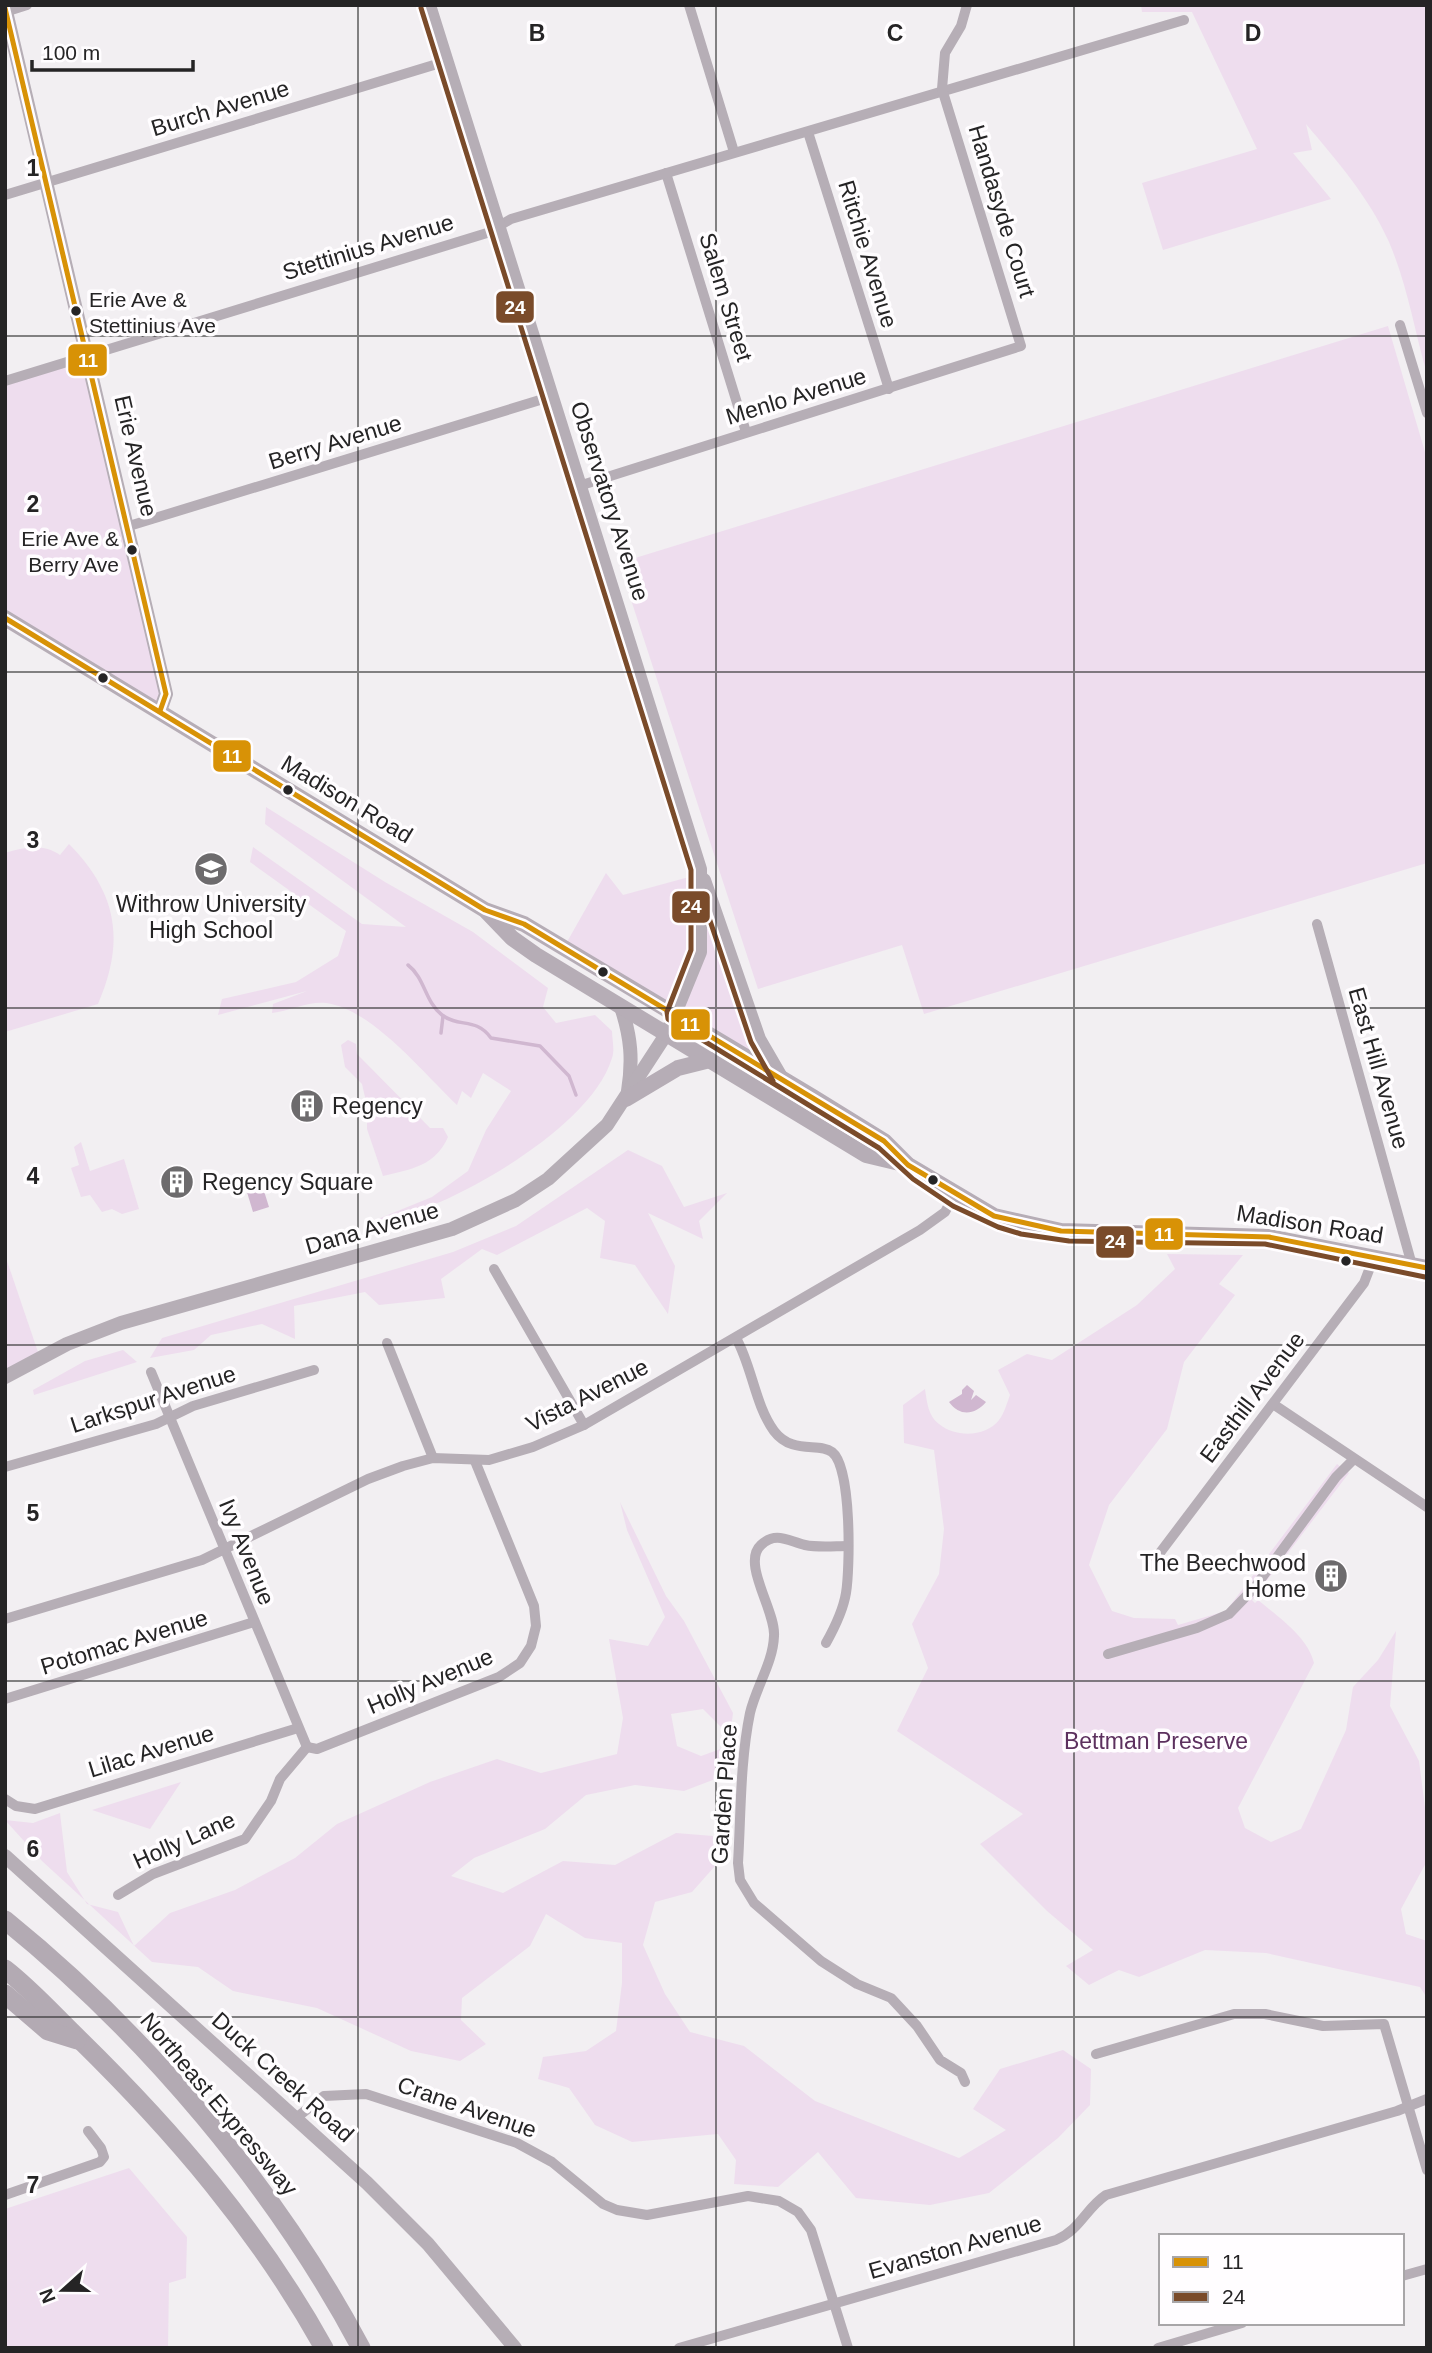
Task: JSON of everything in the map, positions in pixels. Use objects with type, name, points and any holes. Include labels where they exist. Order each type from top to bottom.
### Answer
[{"type":"highway","name":"Northeast Expressway","points":[[5,1920],[55,1960],[135,2039],[206,2122],[280,2216],[340,2307],[361,2348]]},
{"type":"highway","points":[[5,1969],[168,2129],[244,2222],[297,2300],[324,2348]]},
{"type":"highway","points":[[5,1994],[48,2031],[80,2040]]},
{"type":"main road","name":"Madison Road","points":[[5,618],[485,910],[524,924],[781,1077],[884,1141],[908,1165],[954,1195],[994,1216],[1042,1230],[1245,1234],[1419,1266]]},
{"type":"main road","name":"Madison Road","points":[[485,910],[512,938],[866,1155],[908,1165]]},
{"type":"main road","points":[[667,1033],[679,1031],[750,1073],[813,1097]]},
{"type":"main road","points":[[626,1100],[678,1068],[710,1060]]},
{"type":"street","points":[[6,10],[27,5]]},
{"type":"street","name":"Observatory Avenue","points":[[429,5],[701,869],[700,952],[676,1014]]},
{"type":"street","points":[[689,5],[734,152]]},
{"type":"street","points":[[942,89],[945,53],[961,26],[967,5]]},
{"type":"street","name":"Erie Avenue","points":[[6,10],[49,182],[166,694],[160,711]]},
{"type":"street","name":"Stettinius Avenue","points":[[5,381],[487,233],[500,225],[734,152],[1185,20]]},
{"type":"street","name":"Burch Avenue","points":[[5,195],[447,61]]},
{"type":"street","name":"Handasyde Court","points":[[942,89],[1021,346]]},
{"type":"street","name":"Ritchie Avenue","points":[[808,132],[889,389]]},
{"type":"street","name":"Salem Street","points":[[666,173],[746,432]]},
{"type":"street","points":[[1400,325],[1427,413]]},
{"type":"street","name":"Menlo Avenue","points":[[582,485],[1021,346]]},
{"type":"street","name":"Berry Avenue","points":[[129,526],[553,397]]},
{"type":"street","points":[[701,869],[759,1039],[781,1077]]},
{"type":"street","name":"East Hill Avenue","points":[[1317,924],[1419,1266]]},
{"type":"street","points":[[621,1007],[631,1037],[632,1064],[626,1100]]},
{"type":"street","name":"Dana Avenue","points":[[5,1377],[67,1344],[124,1322],[452,1229],[516,1200],[548,1180],[589,1144],[626,1100],[676,1014]]},
{"type":"street","name":"Vista Avenue","points":[[5,1619],[223,1551],[368,1479],[433,1458],[475,1461],[533,1447],[584,1425],[938,1219],[954,1195]]},
{"type":"street","name":"Easthill Avenue","points":[[1156,1559],[1364,1283],[1374,1257]]},
{"type":"street","points":[[494,1269],[584,1425]]},
{"type":"street","points":[[736,1338],[775,1433],[785,1441],[807,1449],[830,1450],[836,1455],[846,1503],[846,1594],[841,1614],[826,1643]]},
{"type":"street","points":[[387,1343],[433,1458]]},
{"type":"street","name":"Larkspur Avenue","points":[[5,1467],[169,1418],[193,1406],[314,1370]]},
{"type":"street","name":"Ivy Avenue","points":[[151,1372],[307,1748]]},
{"type":"street","points":[[1273,1404],[1427,1507]]},
{"type":"street","points":[[1108,1654],[1197,1628],[1229,1614],[1255,1587],[1336,1478],[1354,1459]]},
{"type":"street","name":"Holly Avenue","points":[[307,1748],[317,1749],[431,1706],[508,1672],[526,1655],[536,1626],[534,1606],[475,1461]]},
{"type":"street","name":"Garden Place","points":[[848,1546],[806,1545],[790,1538],[772,1537],[758,1547],[753,1565],[770,1608],[775,1634],[750,1712],[738,1863],[740,1880],[754,1903],[821,1961],[858,1984],[891,1998],[917,2026],[940,2060],[961,2073],[965,2082]]},
{"type":"street","name":"Potomac Avenue","points":[[5,1699],[254,1622]]},
{"type":"street","name":"Lilac Avenue","points":[[5,1799],[16,1806],[35,1809],[298,1728]]},
{"type":"street","name":"Holly Lane","points":[[118,1895],[153,1874],[245,1839],[271,1801],[280,1779],[307,1748]]},
{"type":"street","name":"Duck Creek Road","points":[[5,1856],[296,2118],[428,2244],[515,2348]]},
{"type":"street","points":[[1096,2054],[1249,2012],[1324,2026],[1384,2024],[1427,2170]]},
{"type":"street","name":"Crane Avenue","points":[[296,2118],[324,2096],[366,2094],[517,2143],[552,2162],[603,2204],[632,2214],[647,2215],[738,2196],[779,2201],[806,2220],[848,2348]]},
{"type":"street","name":"Evanston Avenue","points":[[679,2348],[1056,2240],[1072,2232],[1097,2201],[1106,2195],[1427,2099]]},
{"type":"street","points":[[5,2195],[100,2162],[104,2157],[101,2148],[88,2131]]},
{"type":"street","points":[[1404,2275],[1427,2269]]},
{"type":"street","points":[[1158,2348],[1234,2325]]},
{"type":"green space","points":[[1141,5],[1427,5],[1427,374],[1406,292],[1389,242],[1362,195],[1306,124],[1312,150],[1293,153],[1331,199],[1163,250],[1142,183],[1257,149],[1192,12],[1142,12]]},
{"type":"green space","points":[[1388,326],[1427,459],[1427,863],[924,1014],[902,945],[758,989],[619,563]]},
{"type":"green space","points":[[89,355],[163,681],[160,711],[5,618],[5,381]]},
{"type":"green space","points":[[266,807],[385,882],[473,932],[548,988],[543,1007],[556,1023],[595,1015],[612,1031],[612,1058],[602,1080],[564,1124],[540,1144],[488,1178],[432,1205],[368,1223],[432,1197],[468,1171],[486,1130],[511,1091],[483,1073],[471,1098],[462,1091],[457,1105],[379,1029],[343,1008],[319,1003],[272,1013],[273,1004],[307,991],[218,1015],[222,999],[296,982],[338,956],[346,931],[250,862],[253,847],[362,924],[406,927],[265,824]]},
{"type":"green space","points":[[69,844],[98,881],[107,900],[114,939],[107,981],[98,1004],[5,1032],[5,853],[33,847],[54,851],[60,855]]},
{"type":"green space","points":[[700,869],[781,1077],[563,949],[606,873],[623,895],[689,877]]},
{"type":"green space","points":[[348,1040],[356,1044],[357,1054],[430,1128],[443,1128],[448,1137],[443,1147],[422,1165],[383,1176],[367,1129],[367,1106],[362,1084],[345,1067],[341,1045]]},
{"type":"green space","points":[[81,1142],[90,1171],[124,1159],[139,1209],[122,1214],[112,1209],[102,1212],[90,1195],[81,1197],[71,1168],[79,1165],[74,1147]]},
{"type":"green space","points":[[628,1150],[662,1166],[684,1207],[727,1193],[699,1221],[703,1239],[648,1213],[675,1266],[668,1314],[635,1265],[600,1258],[605,1221],[587,1208],[497,1255],[482,1249],[441,1279],[445,1298],[379,1305],[365,1292],[294,1306],[295,1339],[262,1324],[211,1335],[194,1350],[150,1358],[162,1338],[453,1252],[516,1226]]},
{"type":"green space","name":"Bettman Preserve","points":[[1167,1254],[1243,1255],[1219,1284],[1235,1295],[1184,1362],[1167,1429],[1109,1505],[1089,1565],[1112,1611],[1134,1618],[1175,1619],[1178,1625],[1226,1611],[1337,1464],[1349,1473],[1252,1600],[1255,1603],[1258,1600],[1299,1636],[1314,1663],[1238,1808],[1245,1828],[1271,1842],[1301,1829],[1346,1730],[1353,1687],[1378,1660],[1396,1631],[1390,1706],[1419,1761],[1427,1823],[1427,1861],[1401,1909],[1406,1934],[1427,1941],[1427,1998],[1420,1987],[1266,1953],[1205,1950],[1139,1977],[1119,1970],[1089,1985],[1066,1966],[1093,1950],[1047,1911],[980,1844],[1023,1814],[897,1731],[928,1668],[912,1624],[939,1574],[944,1529],[934,1450],[904,1443],[903,1405],[925,1389],[930,1413],[935,1421],[946,1429],[970,1434],[987,1430],[1001,1418],[1010,1395],[998,1370],[1027,1354],[1052,1360],[1137,1305],[1175,1269]]},
{"type":"green space","points":[[5,1255],[40,1358],[5,1377]]},
{"type":"green space","points":[[123,1350],[137,1362],[34,1395],[33,1390],[85,1361]]},
{"type":"green space","points":[[620,1502],[666,1596],[684,1621],[733,1713],[730,1736],[703,1709],[671,1714],[677,1746],[701,1756],[729,1746],[731,1773],[684,1791],[635,1785],[586,1795],[545,1829],[474,1858],[451,1876],[503,1893],[563,1861],[615,1865],[676,1833],[713,1836],[715,1866],[692,1892],[655,1902],[643,1945],[665,1994],[690,2032],[744,2046],[815,2101],[959,2158],[1006,2130],[973,2109],[1000,2069],[1063,2050],[1091,2069],[1090,2105],[1058,2138],[989,2193],[930,2205],[856,2198],[818,2152],[778,2187],[734,2184],[736,2160],[718,2134],[632,2142],[595,2125],[569,2088],[538,2079],[543,2057],[586,2051],[616,2031],[622,1983],[622,1943],[585,1938],[546,1914],[530,1946],[462,1998],[461,2020],[486,2044],[460,2061],[411,2051],[317,2008],[233,1991],[198,1967],[152,1962],[134,1946],[170,1913],[235,1890],[295,1858],[337,1824],[430,1782],[497,1759],[541,1773],[617,1754],[623,1718],[609,1639],[648,1646],[665,1617],[627,1530]]},
{"type":"green space","points":[[181,1782],[150,1829],[92,1810]]},
{"type":"green space","points":[[60,1813],[67,1872],[85,1900],[42,1861],[5,1820],[33,1823]]},
{"type":"green space","points":[[90,1905],[118,1912],[134,1945]]},
{"type":"green space","points":[[129,2168],[187,2237],[186,2278],[169,2283],[168,2348],[5,2348],[5,2209]]},
{"type":"shaded area","points":[[259,1175],[269,1207],[253,1212],[243,1179]]},
{"type":"shaded area","points":[[967,1385],[974,1391],[971,1400],[976,1395],[986,1402],[972,1412],[958,1410],[949,1402],[962,1394]]},
{"type":"waterway","points":[[408,965],[414,970],[432,1004],[442,1015],[479,1027],[491,1038],[540,1046],[569,1076],[576,1095]]},
{"type":"waterway","points":[[441,1033],[443,1016]]},
{"type":"transit line","name":"11","points":[[5,8],[166,694],[160,711]]},
{"type":"transit line","name":"24","points":[[421,8],[691,870],[691,950],[667,1012],[668,1019],[879,1148],[913,1179],[953,1206],[998,1227],[1021,1234],[1069,1241],[1265,1244],[1425,1277]]},
{"type":"transit line","name":"11","points":[[5,618],[485,910],[524,924],[884,1141],[908,1165],[994,1216],[1061,1231],[1269,1237],[1427,1268]]},
{"type":"transit line","name":"24","points":[[702,897],[751,1042],[773,1081]]},
{"type":"place","name":"Erie Ave & Stettinius Ave","points":[[76,311]]},
{"type":"place","name":"Erie Ave & Berry Ave","points":[[132,550]]},
{"type":"place","name":"Withrow University High School","points":[[211,869]]},
{"type":"place","name":"Regency","points":[[307,1106]]},
{"type":"place","name":"Regency Square","points":[[177,1182]]},
{"type":"place","name":"The Beechwood Home","points":[[1331,1576]]}]
